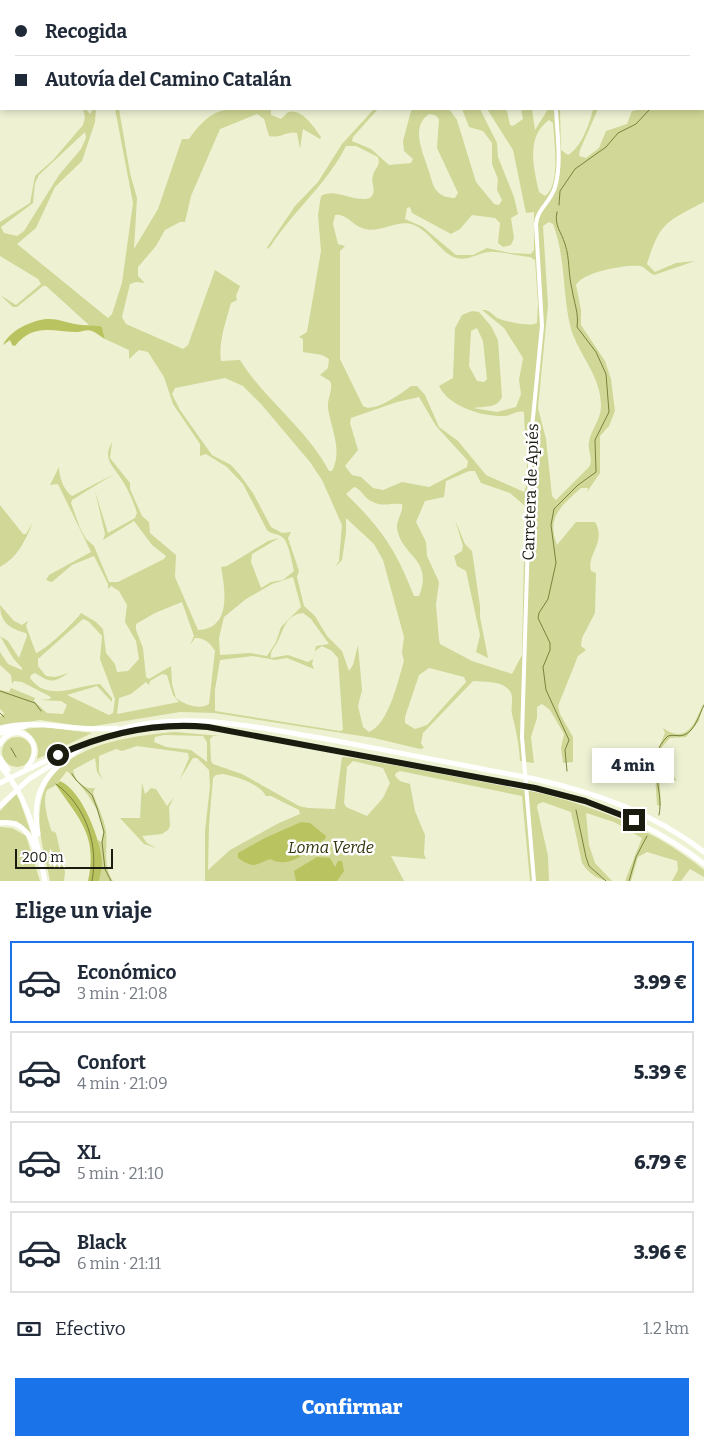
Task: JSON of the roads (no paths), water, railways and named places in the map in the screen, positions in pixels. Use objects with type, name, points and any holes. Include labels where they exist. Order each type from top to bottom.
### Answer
[{"type":"highway","points":[[27,766],[83,741],[123,729],[174,720],[206,720],[243,724],[535,779],[591,793],[639,812],[704,852]]},
{"type":"highway","points":[[0,728],[29,723],[92,731],[178,725],[243,732],[516,784],[585,801],[627,817],[659,833],[704,864]]},
{"type":"highway","points":[[0,733],[44,724]]},
{"type":"highway","points":[[0,806],[28,779],[55,762],[81,748],[121,735],[156,729],[184,728],[243,732]]},
{"type":"highway","points":[[0,782],[84,744],[123,729]]},
{"type":"highway","points":[[0,744],[5,737],[13,733],[21,733],[28,736],[33,743],[35,751],[33,759],[22,771]]},
{"type":"highway","points":[[38,848],[40,842],[36,807],[41,788],[58,764],[81,748]]},
{"type":"highway","points":[[0,758],[14,779],[14,783]]},
{"type":"highway","points":[[0,766],[14,783],[27,809],[45,881]]},
{"type":"highway","points":[[0,823],[11,823],[25,830],[31,838],[41,863]]},
{"type":"street","name":"Carretera de Apiés","points":[[534,881],[522,737],[531,438],[542,326],[536,224],[541,210],[548,201],[557,180],[556,110]]},
{"type":"waterway","points":[[559,205],[560,191],[575,169],[606,147],[618,133],[636,124],[649,110]]},
{"type":"waterway","points":[[557,212],[557,225],[568,255],[577,313],[577,327],[596,352],[606,374],[609,412],[595,440],[596,472],[578,485],[554,509],[551,525],[556,563],[548,599],[538,618],[550,643],[550,650],[543,667],[546,690],[569,740],[565,750],[567,771]]},
{"type":"waterway","points":[[0,691],[35,703],[41,711]]},
{"type":"waterway","points":[[659,815],[660,805],[656,774],[657,754],[668,736],[682,736],[691,730],[704,705]]},
{"type":"waterway","points":[[0,713],[4,717]]},
{"type":"waterway","points":[[11,748],[16,757]]},
{"type":"waterway","points":[[72,774],[92,795],[97,808],[104,832],[102,842],[105,869],[111,881]]},
{"type":"waterway","points":[[56,784],[75,803],[88,827],[94,854],[92,881]]},
{"type":"waterway","points":[[576,810],[589,866],[606,881]]},
{"type":"waterway","points":[[629,881],[636,857],[647,836]]},
{"type":"park label","name":"Loma Verde","points":[[331,847]]}]
